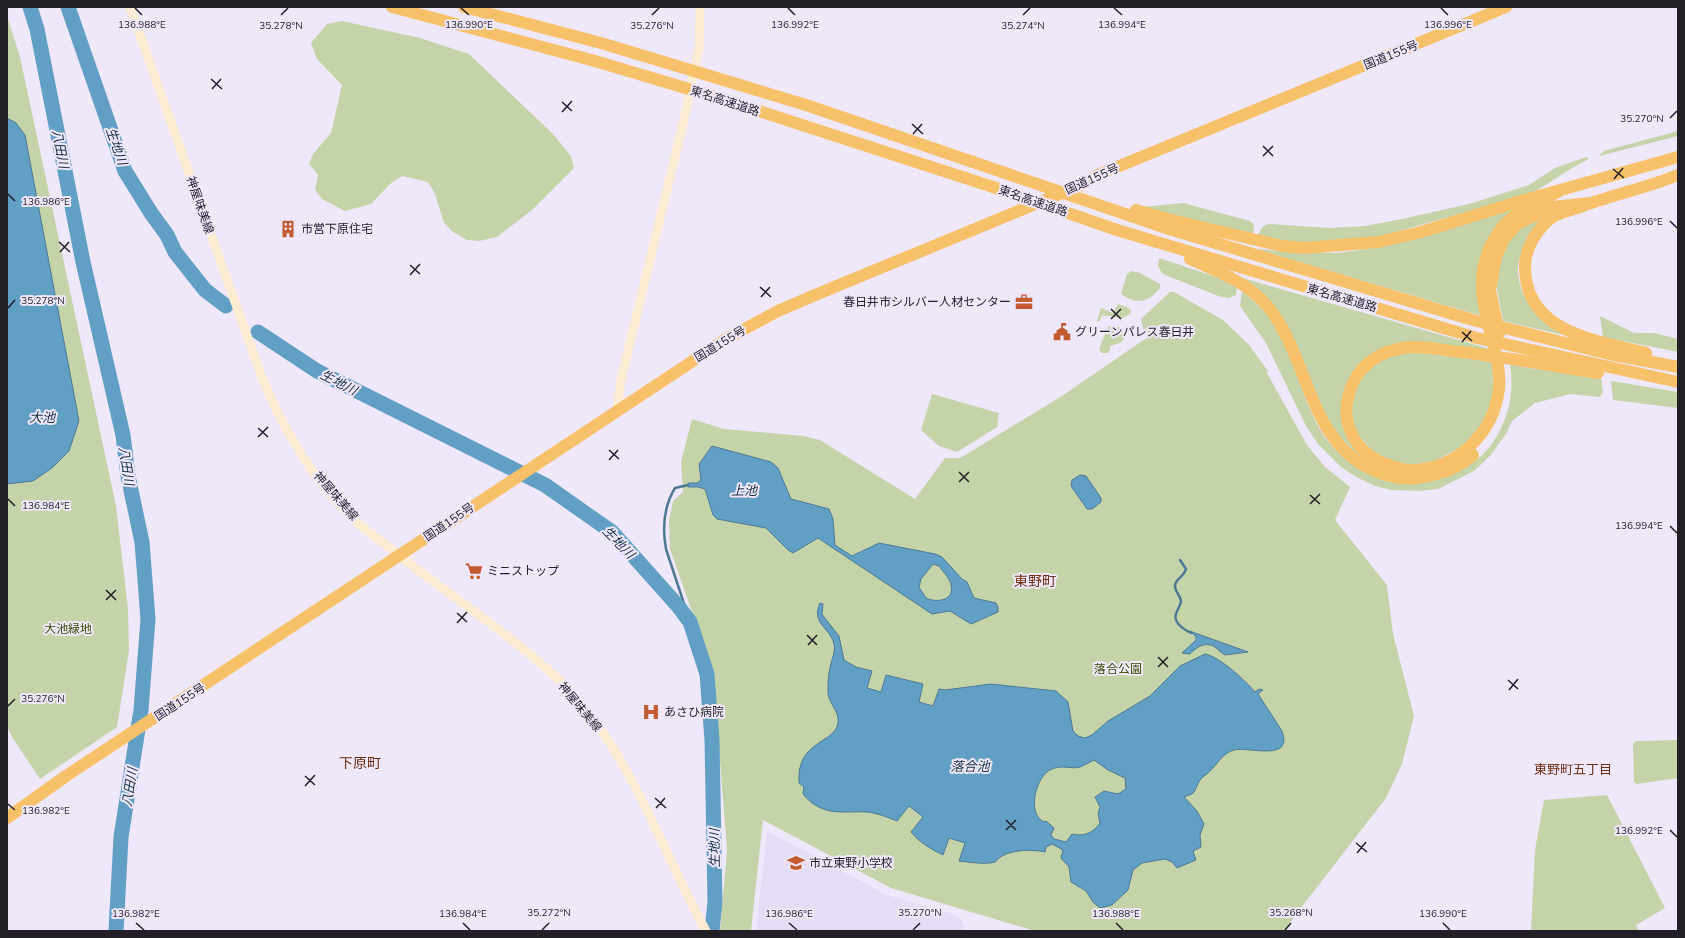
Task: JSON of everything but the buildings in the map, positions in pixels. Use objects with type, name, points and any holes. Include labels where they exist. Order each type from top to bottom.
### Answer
[{"type":"highway","name":"東名高速道路","points":[[392,7],[587,59],[719,98],[990,186],[1165,245],[1477,338],[1526,356]]},
{"type":"highway","name":"東名高速道路","points":[[464,7],[601,43],[806,105],[990,169],[1473,320],[1610,354],[1678,365]]},
{"type":"highway","name":"国道155号","points":[[7,818],[617,410],[726,339],[778,311],[1078,186],[1100,174],[1506,7]]},
{"type":"highway","points":[[1170,225],[1282,246],[1304,248],[1385,241],[1421,232],[1678,157]]},
{"type":"highway","points":[[1678,176],[1590,203],[1555,216],[1542,227],[1529,247],[1525,259],[1528,289],[1534,302],[1551,322],[1574,334],[1647,353],[1678,365]]},
{"type":"highway","points":[[1559,191],[1512,218],[1497,233],[1488,251],[1482,288],[1500,380],[1496,408],[1486,430],[1466,451],[1453,458],[1439,465],[1410,470],[1382,464],[1370,457],[1360,448],[1349,428],[1347,404],[1350,390],[1355,378],[1364,367],[1376,357],[1403,348],[1420,347],[1481,354],[1526,356],[1626,378],[1678,383]]},
{"type":"highway","points":[[1165,245],[1190,259],[1234,279],[1259,297],[1272,312],[1283,329],[1318,415],[1336,442],[1348,455],[1365,466],[1381,473],[1411,479],[1444,471],[1470,457],[1490,436],[1503,412],[1506,396],[1506,374],[1490,290],[1496,257],[1504,239],[1517,224],[1553,207],[1590,203]]},
{"type":"main road","name":"神屋味美線","points":[[130,7],[248,339],[273,405],[299,450],[352,518],[399,556],[517,645],[561,683],[583,706],[622,760],[706,931]]},
{"type":"main road","points":[[617,410],[621,380],[684,122],[700,48],[700,7]]},
{"type":"shaded area","name":"市立東野小学校","points":[[767,831],[887,895],[953,914],[961,919],[966,931],[756,931]]},
{"type":"green space","name":"大池緑地","points":[[7,16],[20,57],[116,506],[128,609],[129,651],[117,727],[40,779],[12,737],[7,726]]},
{"type":"green space","points":[[342,21],[420,38],[469,54],[553,134],[571,156],[574,168],[532,210],[497,237],[479,241],[467,240],[453,232],[444,223],[435,194],[428,182],[402,176],[390,184],[371,204],[345,211],[322,199],[315,190],[318,175],[309,164],[313,154],[331,133],[342,85],[317,59],[311,43],[327,24]]},
{"type":"green space","points":[[1678,131],[1678,136],[1599,156],[1604,151]]},
{"type":"green space","points":[[1586,157],[1589,159],[1527,195],[1371,239],[1285,243],[1285,240],[1258,237],[1261,229],[1269,224],[1330,228],[1365,226],[1469,204],[1529,185],[1555,168]]},
{"type":"green space","points":[[1183,203],[1250,221],[1254,225],[1253,236],[1142,207]]},
{"type":"green space","points":[[1522,206],[1514,211],[1482,316],[1256,249],[1305,253],[1337,253],[1367,249]]},
{"type":"green space","points":[[1553,213],[1521,255],[1518,264],[1518,274],[1524,295],[1535,313],[1549,326],[1568,336],[1503,321],[1496,283],[1497,272],[1508,240],[1532,221]]},
{"type":"green space","points":[[1159,258],[1216,277],[1237,288],[1236,295],[1229,298],[1221,297],[1165,275],[1158,266]]},
{"type":"green space","points":[[1132,271],[1140,273],[1160,284],[1160,288],[1151,297],[1142,301],[1127,298],[1121,294],[1127,274]]},
{"type":"green space","points":[[1239,277],[1504,353],[1422,343],[1353,372],[1344,389],[1343,397],[1365,463],[1328,424],[1296,345]]},
{"type":"green space","points":[[1242,291],[1265,313],[1277,328],[1288,350],[1314,418],[1322,433],[1345,459],[1373,476],[1389,481],[1406,483],[1423,482],[1452,475],[1469,465],[1485,452],[1497,436],[1509,407],[1512,386],[1510,365],[1601,379],[1603,392],[1600,397],[1570,394],[1535,403],[1512,421],[1506,434],[1490,456],[1474,471],[1438,489],[1419,491],[1391,490],[1375,486],[1356,477],[1341,467],[1318,444],[1306,426],[1266,343],[1240,306]]},
{"type":"green space","name":"落合公園","points":[[1170,292],[1174,292],[1223,320],[1249,345],[1268,371],[1267,373],[1307,445],[1325,467],[1350,487],[1335,520],[1387,585],[1393,634],[1414,716],[1402,764],[1386,798],[1284,931],[1035,931],[891,888],[763,820],[751,931],[720,931],[727,850],[715,696],[710,667],[702,640],[670,549],[669,521],[673,501],[683,492],[681,462],[692,419],[724,429],[803,436],[820,440],[915,499],[945,458],[960,458],[1062,396],[1148,337],[1143,329],[1141,319]]},
{"type":"green space","points":[[1118,304],[1129,308],[1131,311],[1130,314],[1122,318],[1102,315],[1099,322],[1097,321],[1101,308],[1113,313]]},
{"type":"green space","points":[[1600,316],[1634,333],[1654,333],[1678,339],[1678,352],[1603,337]]},
{"type":"green space","points":[[1110,326],[1120,327],[1124,332],[1125,338],[1120,343],[1110,346],[1108,353],[1102,353],[1099,350],[1107,328]]},
{"type":"green space","points":[[1414,352],[1492,362],[1494,385],[1493,396],[1484,422],[1466,445],[1432,462],[1406,465],[1380,459],[1357,434],[1350,409],[1355,385],[1373,364],[1397,354]]},
{"type":"green space","points":[[1611,381],[1678,392],[1678,408],[1613,400]]},
{"type":"green space","points":[[932,394],[999,413],[997,427],[957,452],[939,446],[921,430]]},
{"type":"green space","points":[[1678,740],[1678,778],[1637,784],[1634,782],[1633,744],[1636,741]]},
{"type":"green space","points":[[1607,795],[1665,908],[1636,925],[1639,931],[1531,931],[1535,850],[1544,800]]},
{"type":"water","name":"大池","points":[[7,118],[16,123],[25,135],[79,421],[69,451],[52,468],[33,481],[7,484]]},
{"type":"water","name":"上池","points":[[712,446],[771,462],[778,468],[791,499],[829,509],[833,519],[835,545],[852,556],[879,543],[935,554],[942,557],[962,579],[967,582],[974,598],[996,603],[998,612],[971,624],[950,611],[932,614],[818,538],[793,553],[766,528],[717,519],[713,515],[705,489],[688,487],[688,483],[697,483],[701,480],[699,464]],"holes":[[[933,564],[939,566],[951,585],[950,594],[944,599],[930,600],[926,598],[919,587],[921,579]]]},
{"type":"water","points":[[1080,475],[1086,476],[1101,498],[1101,502],[1092,509],[1087,509],[1071,486],[1072,480]]},
{"type":"water","name":"落合池","points":[[820,603],[823,604],[822,614],[839,636],[844,660],[856,667],[872,671],[867,688],[881,692],[886,675],[923,684],[919,702],[933,706],[939,689],[945,690],[991,684],[1056,691],[1068,702],[1073,731],[1078,736],[1085,738],[1092,735],[1108,721],[1150,696],[1180,666],[1205,654],[1218,659],[1225,664],[1255,692],[1259,689],[1263,690],[1258,694],[1282,731],[1284,741],[1281,747],[1276,750],[1267,751],[1240,749],[1230,751],[1224,756],[1200,780],[1193,793],[1184,797],[1197,811],[1204,824],[1200,835],[1201,847],[1193,851],[1196,860],[1177,868],[1172,862],[1165,859],[1142,863],[1133,870],[1128,890],[1112,905],[1100,908],[1093,902],[1086,891],[1071,882],[1069,867],[1061,858],[1063,850],[1052,844],[1046,847],[1045,852],[1029,850],[1011,852],[991,863],[959,861],[965,843],[949,838],[943,855],[926,845],[911,832],[923,817],[909,806],[897,821],[882,815],[867,812],[840,812],[825,810],[810,801],[803,794],[804,787],[799,783],[800,769],[803,758],[809,751],[835,730],[838,723],[837,714],[828,695],[829,674],[834,653],[834,644],[832,638],[819,620],[818,610]],"holes":[[[1094,760],[1108,770],[1125,778],[1126,789],[1118,794],[1104,791],[1095,797],[1100,807],[1098,814],[1100,823],[1091,832],[1080,835],[1072,834],[1066,842],[1054,839],[1051,835],[1054,828],[1046,821],[1044,822],[1039,818],[1034,805],[1037,789],[1043,776],[1048,771],[1057,767],[1076,768]]]},
{"type":"water","points":[[1190,631],[1248,652],[1225,655],[1211,645],[1205,645],[1198,647],[1190,654],[1182,653],[1196,640],[1196,637]]},
{"type":"waterway","name":"八田川","points":[[30,7],[37,29],[83,262],[123,435],[128,476],[142,542],[148,619],[141,710],[121,837],[116,931]]},
{"type":"waterway","name":"生地川","points":[[68,7],[125,171],[151,213],[167,235],[175,252],[205,290],[226,306]]},
{"type":"waterway","name":"生地川","points":[[258,332],[317,371],[545,485],[612,532],[678,606],[690,622],[707,674],[712,740],[715,902],[712,931]]},
{"type":"waterway","points":[[688,485],[675,488],[671,495],[666,509],[664,533],[666,549],[690,622]]},
{"type":"waterway","points":[[1180,560],[1186,569],[1175,584],[1175,588],[1181,602],[1176,612],[1176,620],[1180,626],[1191,633]]},
{"type":"place","name":"市営下原住宅","points":[[288,229]]},
{"type":"place","name":"春日井市シルバー人材センター","points":[[1024,302]]},
{"type":"place","name":"グリーンパレス春日井","points":[[1062,332]]},
{"type":"place","name":"ミニストップ","points":[[474,571]]},
{"type":"place","name":"あさひ病院","points":[[651,712]]},
{"type":"place","name":"市立東野小学校","points":[[796,863]]},
{"type":"district","name":"東野町","points":[[1035,581]]},
{"type":"district","name":"下原町","points":[[360,763]]},
{"type":"district","name":"東野町五丁目","points":[[1573,769]]}]
